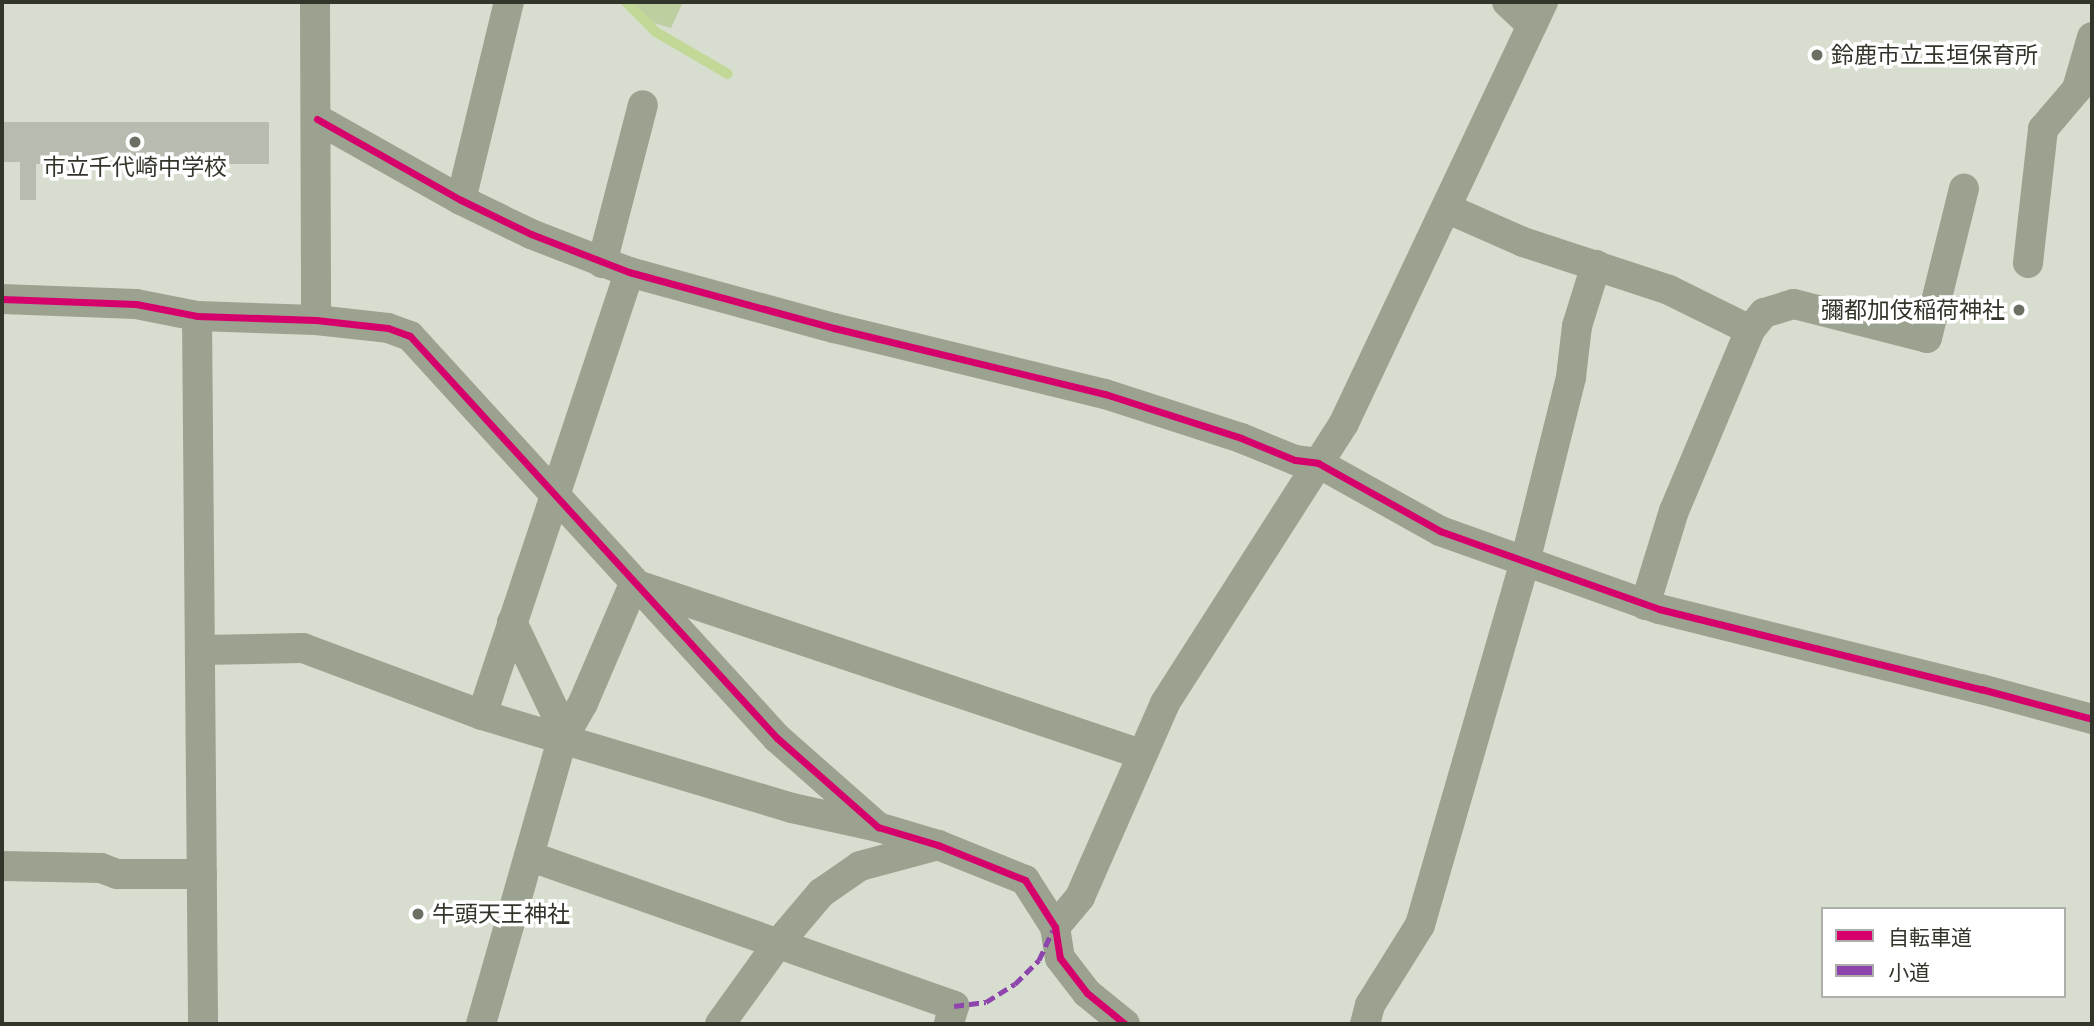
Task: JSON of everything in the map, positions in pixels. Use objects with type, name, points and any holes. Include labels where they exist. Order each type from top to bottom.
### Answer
[{"type":"street","points":[[315,2],[316,320]]},
{"type":"street","points":[[461,200],[509,2]]},
{"type":"street","points":[[1055,927],[1080,897],[1165,703],[1344,423],[1538,13],[1507,2]]},
{"type":"street","points":[[2028,263],[2043,129],[2077,89],[2092,37]]},
{"type":"street","points":[[482,715],[556,495],[615,267],[643,105]]},
{"type":"street","points":[[317,119],[461,200],[531,234],[615,267],[834,328],[1105,394],[1241,438],[1295,460],[1318,463],[1440,531],[1645,605],[2092,719]]},
{"type":"street","points":[[1645,605],[1674,510],[1750,330],[1764,313],[1794,304],[1927,338],[1964,188]]},
{"type":"street","points":[[1446,208],[1523,242],[1669,290],[1750,330]]},
{"type":"street","points":[[1365,1024],[1370,1005],[1420,925],[1493,661],[1525,562],[1571,377],[1577,326],[1596,265]]},
{"type":"street","points":[[2,299],[136,304],[197,316],[316,320],[388,328],[410,336],[776,738],[878,827]]},
{"type":"street","points":[[197,316],[202,650],[203,1024]]},
{"type":"street","points":[[634,584],[1141,754]]},
{"type":"street","points":[[481,1024],[564,737],[583,703],[634,584]]},
{"type":"street","points":[[512,622],[564,737]]},
{"type":"street","points":[[202,650],[303,648],[482,715],[564,737],[792,808],[878,827],[938,845],[1025,880],[1055,927],[1060,958],[1087,993],[1125,1024]]},
{"type":"street","points":[[720,1024],[777,945],[821,893],[860,866],[938,845]]},
{"type":"street","points":[[529,856],[954,1006],[949,1024]]},
{"type":"street","points":[[2,866],[101,868],[117,874],[202,874]]},
{"type":"green space","points":[[629,2],[683,2],[671,28],[654,23]]},
{"type":"building","name":"市立千代崎中学校","points":[[2,122],[269,122],[269,164],[36,164],[36,200],[20,200],[20,162],[2,162]]},
{"type":"waterway","points":[[626,2],[656,32],[728,74]]},
{"type":"marked path","points":[[954,1006],[986,1002],[1015,984],[1039,960],[1053,930]]},
{"type":"cycle path","points":[[317,119],[461,200],[531,234],[629,272],[834,328],[1105,394],[1241,438],[1295,460],[1318,463],[1440,531],[1659,609],[2092,719]]},
{"type":"cycle path","points":[[2,299],[136,304],[197,316],[316,320],[388,328],[410,336],[777,738],[878,827],[938,845],[1025,880],[1055,927],[1060,958],[1087,993],[1125,1024]]},
{"type":"place","name":"鈴鹿市立玉垣保育所","points":[[1817,55]]},
{"type":"place","name":"市立千代崎中学校","points":[[135,142]]},
{"type":"place","name":"彌都加伎稲荷神社","points":[[2019,310]]},
{"type":"place","name":"牛頭天王神社","points":[[418,914]]}]
